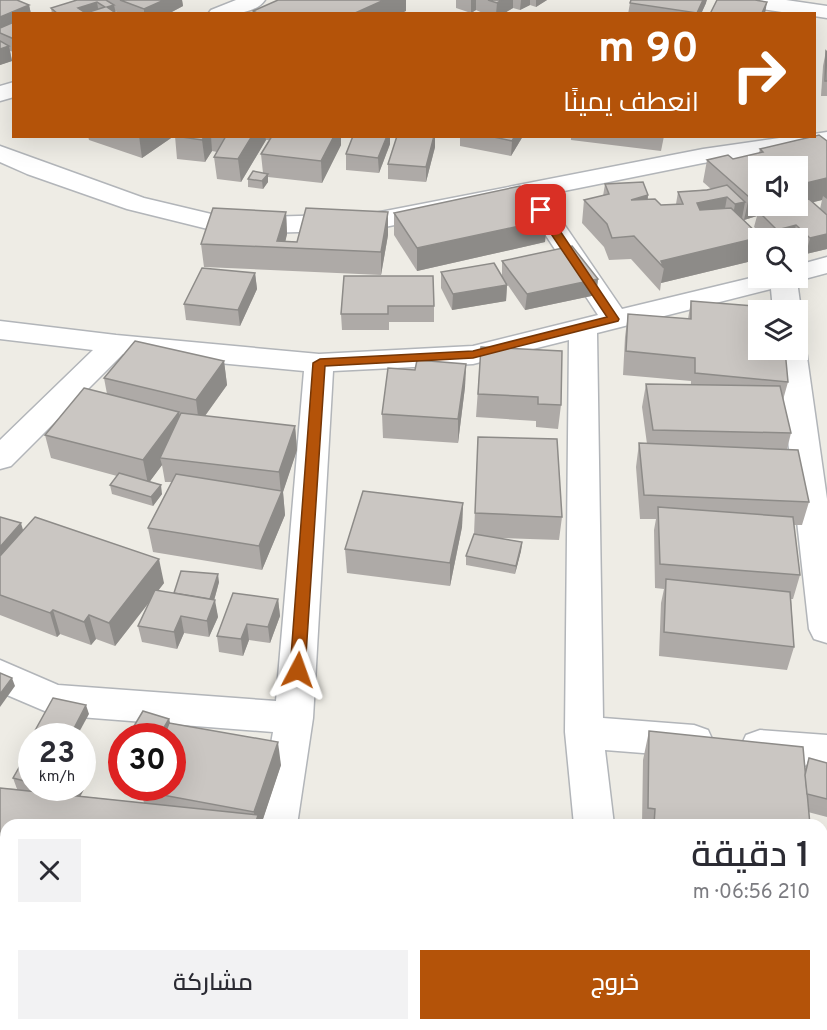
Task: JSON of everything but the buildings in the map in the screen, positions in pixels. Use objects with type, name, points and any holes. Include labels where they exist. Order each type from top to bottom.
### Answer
[{"type":"street","points":[[223,12],[255,0]]},
{"type":"street","points":[[743,0],[827,12]]},
{"type":"street","points":[[0,153],[36,169],[136,204],[228,226],[370,222],[703,156],[827,139]]},
{"type":"street","points":[[529,191],[598,322],[584,732],[593,819]]},
{"type":"street","points":[[808,270],[827,265]]},
{"type":"street","points":[[0,330],[116,344],[320,363],[473,355],[748,286]]},
{"type":"street","points":[[0,458],[116,344]]},
{"type":"street","points":[[793,360],[827,629]]},
{"type":"street","points":[[278,819],[294,718],[320,363]]},
{"type":"street","points":[[0,675],[54,700],[294,718]]},
{"type":"street","points":[[584,732],[827,751]]},
{"type":"route","points":[[298,670],[320,363],[473,355],[614,319],[541,210]]}]
